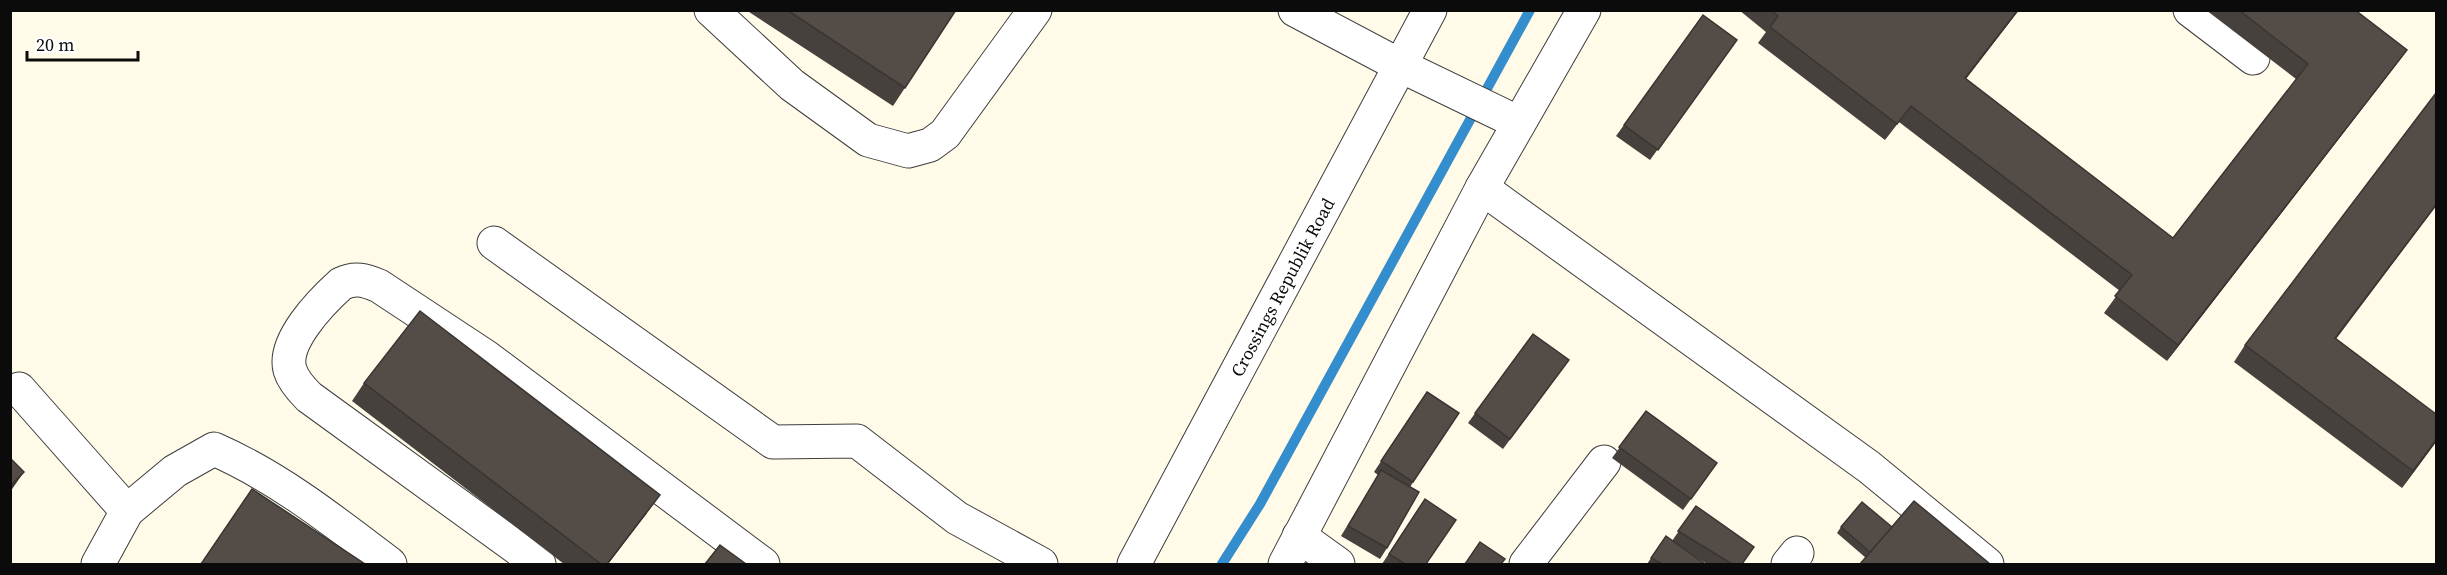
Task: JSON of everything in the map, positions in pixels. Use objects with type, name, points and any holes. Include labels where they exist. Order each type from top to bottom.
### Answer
[{"type":"street","points":[[711,10],[792,85],[868,140],[908,151],[930,145],[945,134],[1035,10]]},
{"type":"street","points":[[1295,10],[1399,65],[1519,123]]},
{"type":"street","name":"Crossings Republik Road","points":[[1134,564],[1430,10]]},
{"type":"street","points":[[1285,564],[1482,188],[1584,10]]},
{"type":"street","points":[[2190,10],[2253,58]]},
{"type":"street","points":[[1482,188],[1869,466],[1987,564]]},
{"type":"street","points":[[494,243],[773,442],[857,441],[957,518],[1041,564]]},
{"type":"street","points":[[539,564],[309,397],[299,386],[290,371],[288,355],[295,338],[341,284],[363,279],[379,286],[484,356],[763,564]]},
{"type":"street","points":[[19,389],[127,511]]},
{"type":"street","points":[[98,564],[127,511],[175,471],[214,449],[248,464],[337,523],[390,564]]},
{"type":"street","points":[[1526,564],[1604,462]]},
{"type":"street","points":[[1299,536],[1338,564]]},
{"type":"building","points":[[787,10],[956,10],[905,88]]},
{"type":"building","points":[[1771,10],[2018,10],[1965,78],[2173,238],[2308,64],[2239,10],[2355,10],[2407,50],[2178,345],[2115,296],[2132,275],[1911,106],[1897,124],[1770,27],[1778,16]]},
{"type":"building","points":[[1703,15],[1737,40],[1658,150],[1624,125]]},
{"type":"building","points":[[2436,93],[2436,205],[2335,338],[2436,414],[2436,440],[2413,471],[2245,345]]},
{"type":"building","points":[[420,311],[660,495],[607,564],[601,564],[364,383]]},
{"type":"building","points":[[1533,334],[1569,360],[1510,439],[1475,413]]},
{"type":"building","points":[[1427,392],[1459,413],[1413,482],[1381,461]]},
{"type":"building","points":[[1646,411],[1717,463],[1691,499],[1619,447]]},
{"type":"building","points":[[10,458],[24,472],[10,486]]},
{"type":"building","points":[[1381,470],[1419,492],[1387,548],[1348,526]]},
{"type":"building","points":[[252,489],[365,564],[201,564]]},
{"type":"building","points":[[1425,499],[1456,520],[1426,564],[1405,564],[1389,554]]},
{"type":"building","points":[[1914,501],[1990,564],[1860,564]]},
{"type":"building","points":[[1862,502],[1892,527],[1870,552],[1841,527]]},
{"type":"building","points":[[1696,506],[1754,547],[1742,564],[1732,564],[1678,531]]},
{"type":"building","points":[[1666,536],[1705,564],[1662,564],[1651,558]]},
{"type":"building","points":[[1480,542],[1505,559],[1501,564],[1465,564]]},
{"type":"building","points":[[720,545],[746,564],[705,564]]},
{"type":"waterway","points":[[1222,564],[1260,504],[1530,10]]}]
